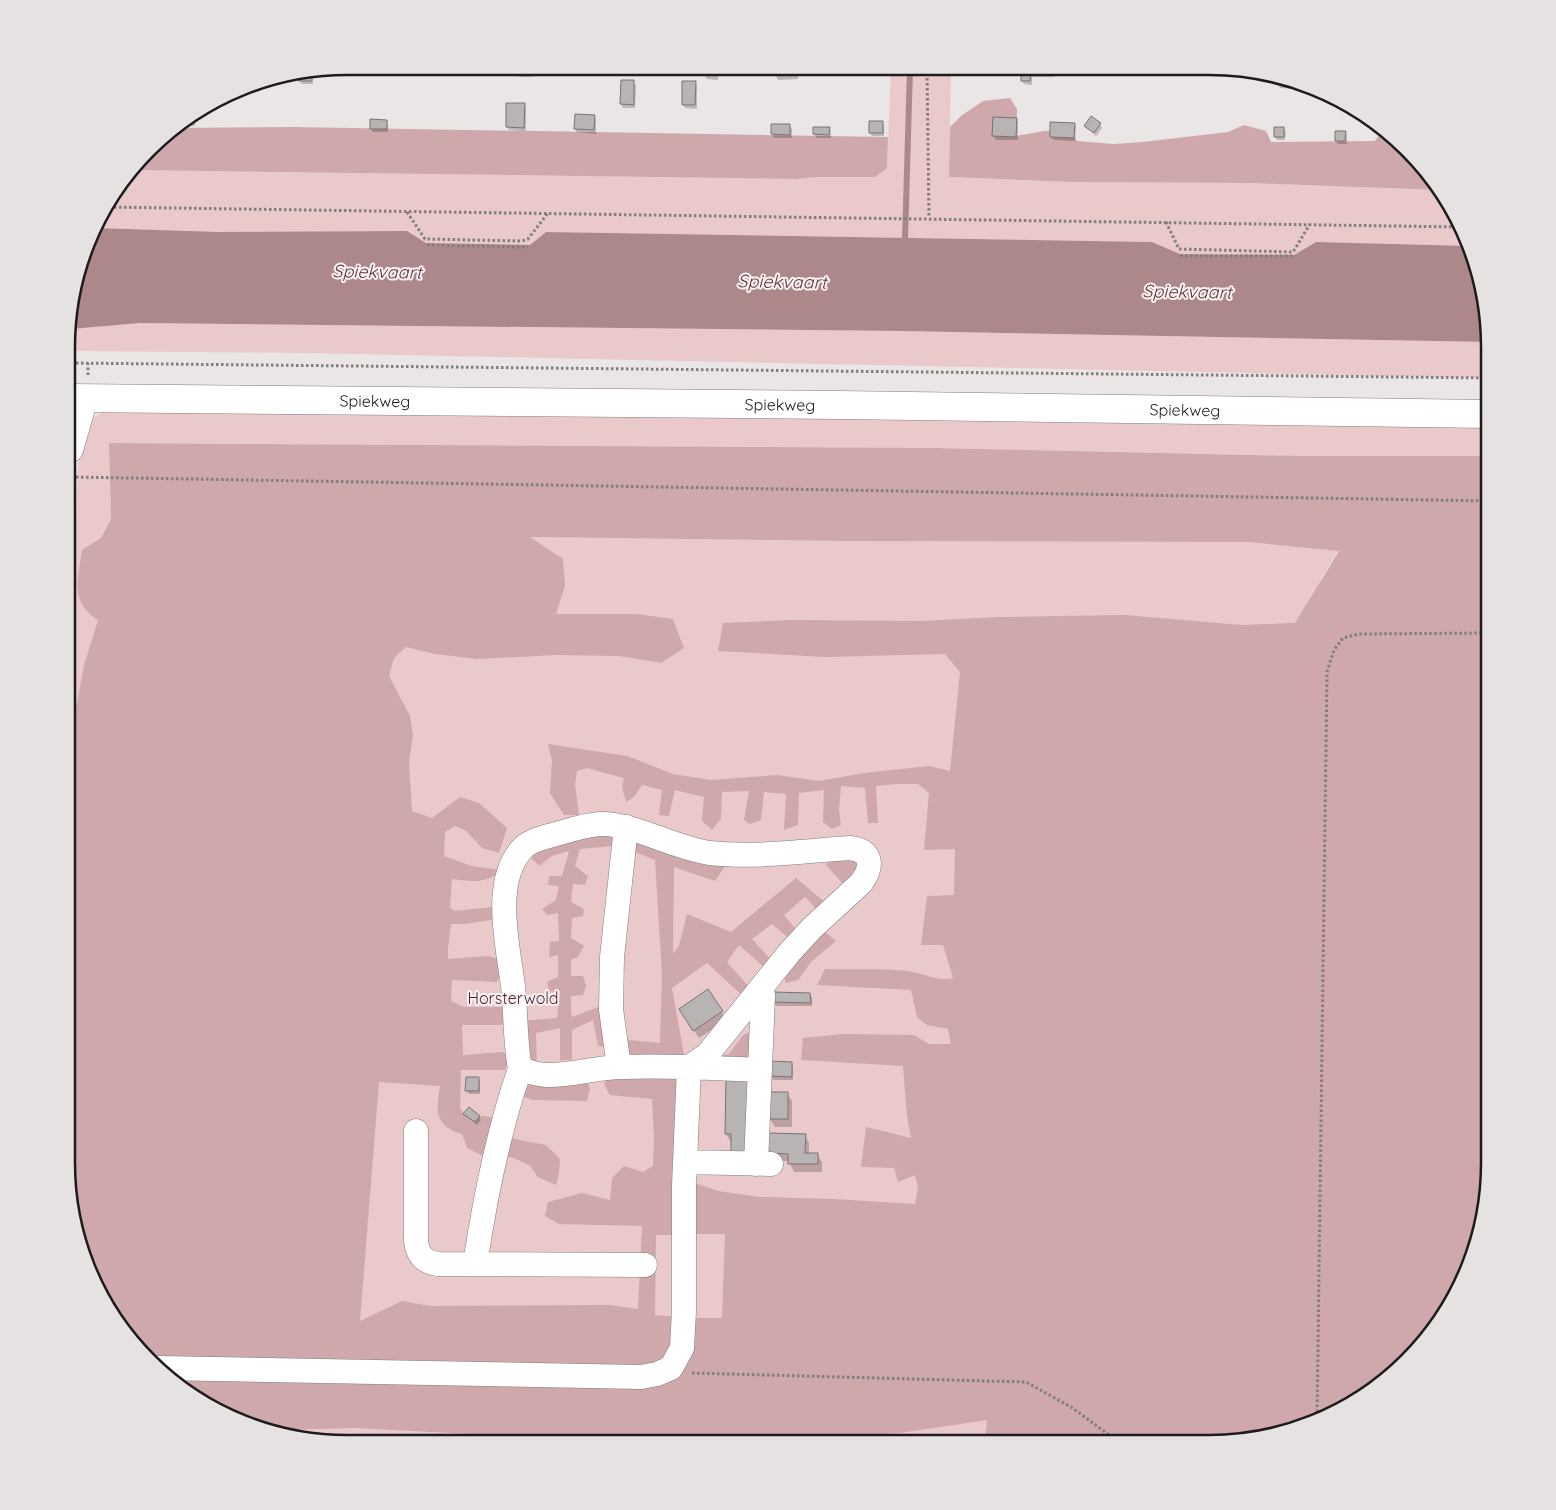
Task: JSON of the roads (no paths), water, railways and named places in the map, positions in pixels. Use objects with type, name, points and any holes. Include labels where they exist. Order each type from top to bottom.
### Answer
[{"type":"main road","name":"Spiekweg","points":[[79,398],[840,405],[1481,414]]},
{"type":"street","points":[[75,424],[79,398]]},
{"type":"street","points":[[475,1264],[494,1164],[509,1100],[520,1069],[516,1049],[515,1001],[504,902],[508,878],[515,859],[525,846],[569,830],[600,824],[626,827],[693,850],[710,853],[730,854],[850,848],[861,850],[866,855],[869,863],[867,875],[861,883],[812,928],[707,1055],[689,1067]]},
{"type":"street","points":[[619,1067],[611,1009],[612,957],[626,827]]},
{"type":"street","points":[[685,1162],[764,1164],[760,1070],[763,995],[761,988]]},
{"type":"street","points":[[520,1069],[544,1075],[619,1067],[760,1070]]},
{"type":"street","points":[[168,1368],[642,1377],[657,1374],[671,1368],[682,1348],[685,1162],[689,1067]]},
{"type":"street","points":[[416,1131],[416,1241],[418,1253],[427,1262],[438,1264],[645,1265]]},
{"type":"water","name":"Spiekvaart","points":[[102,228],[220,232],[407,231],[426,243],[530,245],[546,232],[1152,242],[1180,254],[1294,255],[1316,242],[1461,246],[1476,294],[1481,342],[901,331],[140,323],[76,329],[77,311],[84,277]]},
{"type":"waterway","points":[[905,239],[910,75]]},
{"type":"park label","name":"Horsterwold","points":[[513,998]]}]
